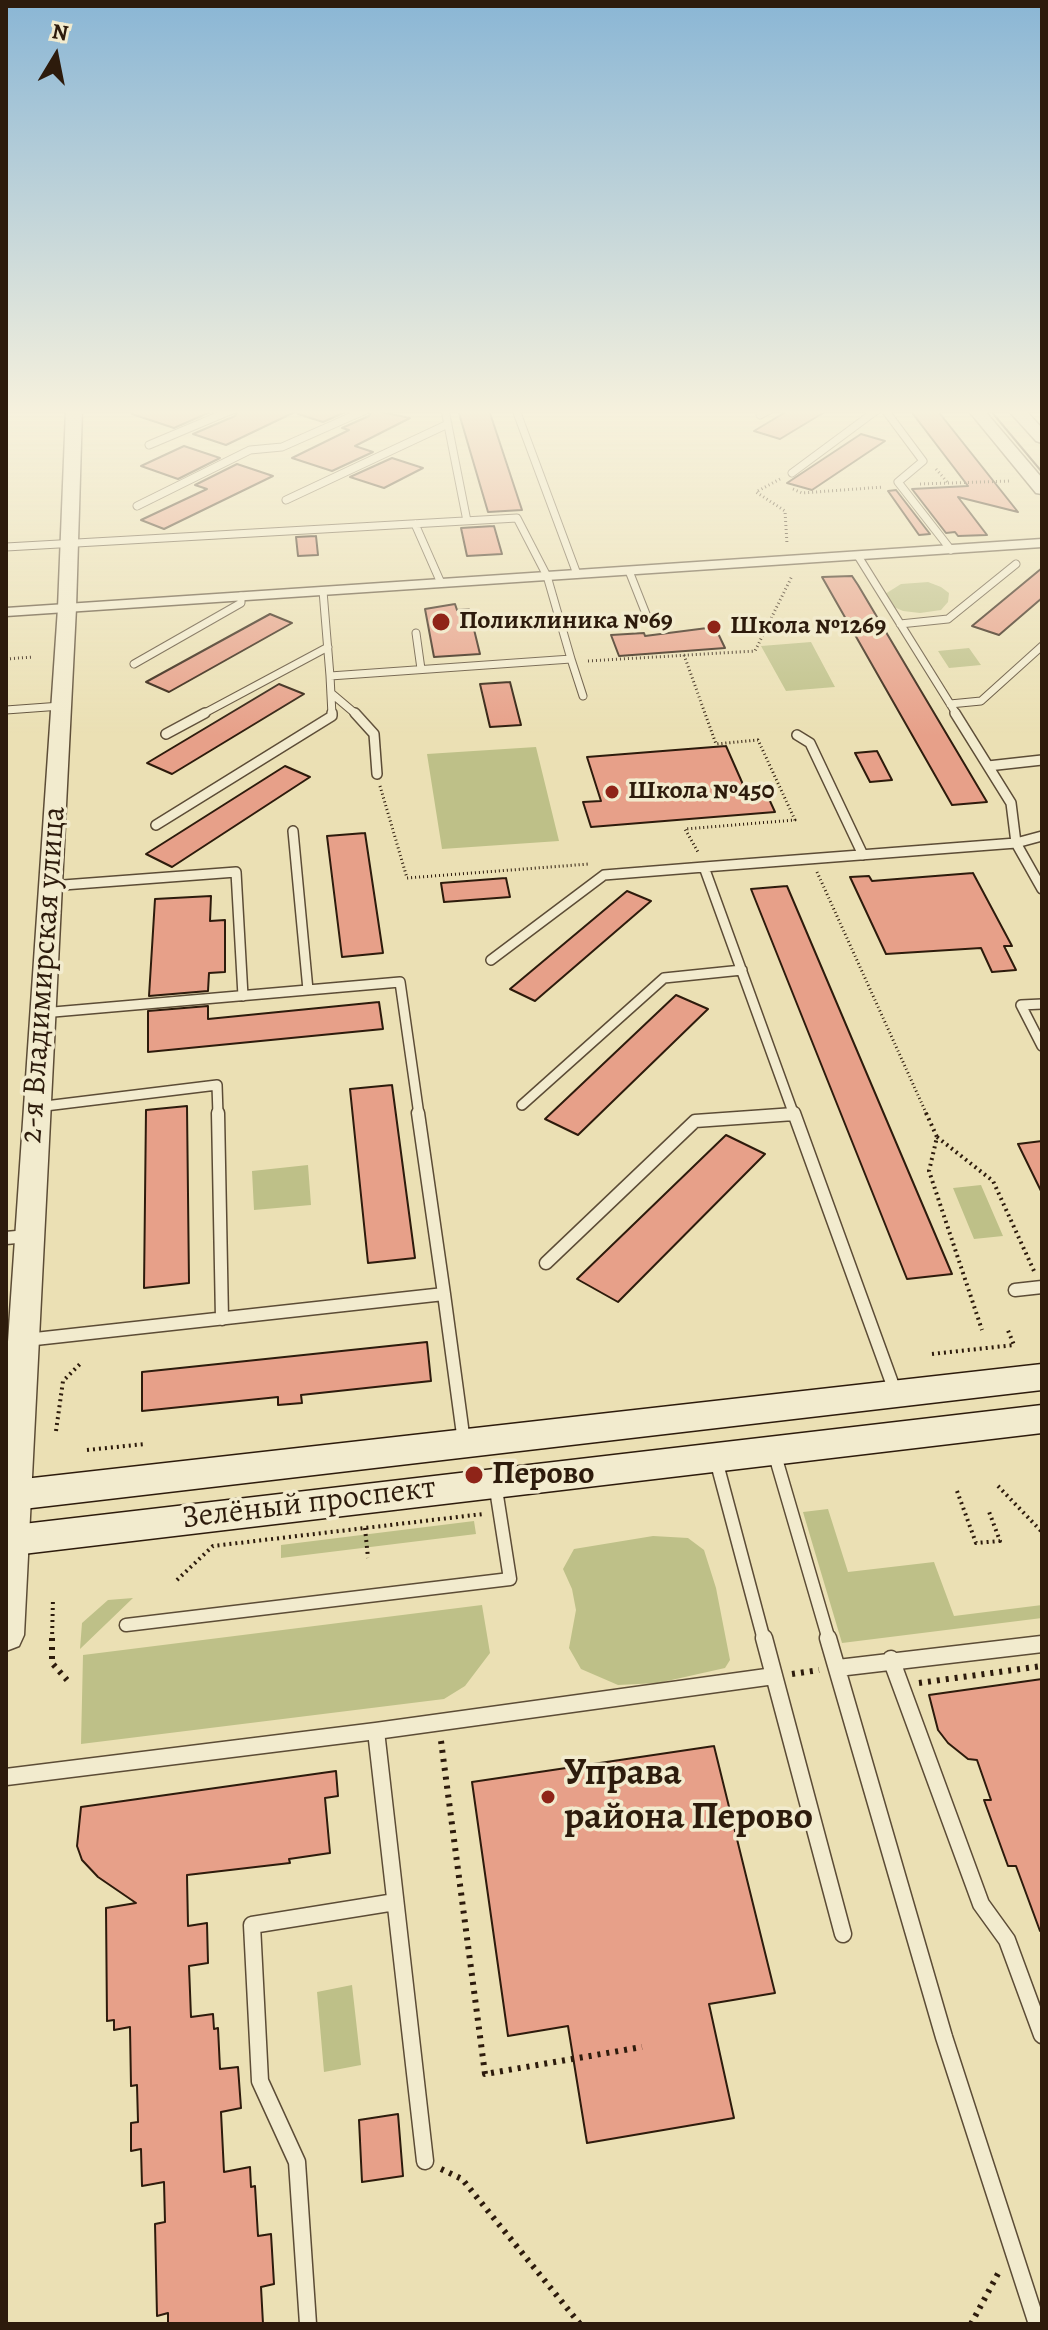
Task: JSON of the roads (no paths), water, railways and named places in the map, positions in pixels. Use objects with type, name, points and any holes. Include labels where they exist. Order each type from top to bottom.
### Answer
[{"type":"main road","name":"Зелёный проспект","points":[[9,1495],[1042,1377]]},
{"type":"main road","name":"Зелёный проспект","points":[[8,1541],[497,1497],[715,1456],[1042,1419]]},
{"type":"street","name":"2-я Владимирская улица","points":[[6,1635],[9,1495],[21,1341],[17,1237],[36,1107],[70,519]]},
{"type":"street","points":[[6,612],[1042,543]]},
{"type":"lane","points":[[6,547],[505,519]]},
{"type":"lane","points":[[517,519],[547,576],[583,696]]},
{"type":"lane","points":[[556,519],[577,574]]},
{"type":"lane","points":[[927,519],[951,550]]},
{"type":"lane","points":[[415,524],[441,583]]},
{"type":"lane","points":[[858,556],[1011,803],[1016,843],[1042,889]]},
{"type":"lane","points":[[900,624],[948,619],[1016,564]]},
{"type":"lane","points":[[629,571],[648,619]]},
{"type":"lane","points":[[156,825],[332,716],[323,591]]},
{"type":"lane","points":[[134,664],[241,603],[241,596]]},
{"type":"lane","points":[[416,633],[421,669]]},
{"type":"lane","points":[[950,704],[981,701],[1042,646]]},
{"type":"lane","points":[[166,734],[328,647]]},
{"type":"lane","points":[[330,676],[572,660]]},
{"type":"lane","points":[[331,693],[374,734],[377,774]]},
{"type":"lane","points":[[6,710],[61,706]]},
{"type":"lane","points":[[797,735],[810,743],[863,855]]},
{"type":"lane","points":[[988,766],[1042,760]]},
{"type":"lane","points":[[293,831],[308,990]]},
{"type":"lane","points":[[491,960],[604,875],[1016,843],[1042,836]]},
{"type":"lane","points":[[704,867],[896,1395]]},
{"type":"lane","points":[[50,886],[236,872],[243,996]]},
{"type":"lane","points":[[522,1105],[664,978],[742,970]]},
{"type":"lane","points":[[42,1013],[400,982],[464,1445]]},
{"type":"lane","points":[[1042,1004],[1021,1005],[1042,1046]]},
{"type":"lane","points":[[36,1107],[217,1085],[222,1319]]},
{"type":"lane","points":[[546,1263],[695,1121],[794,1114]]},
{"type":"lane","points":[[1015,1290],[1042,1287]]},
{"type":"lane","points":[[21,1341],[444,1294]]},
{"type":"lane","points":[[773,1449],[944,2037],[1037,2324]]},
{"type":"lane","points":[[715,1456],[843,1934]]},
{"type":"lane","points":[[126,1625],[510,1579],[497,1497]]},
{"type":"lane","points":[[838,1668],[891,1659],[1042,1644]]},
{"type":"lane","points":[[891,1659],[981,1904],[1007,1940],[1042,2035]]},
{"type":"lane","points":[[6,1777],[439,1723],[774,1676]]},
{"type":"lane","points":[[376,1731],[425,2161]]},
{"type":"lane","points":[[308,2324],[297,2162],[260,2081],[252,1925],[395,1902]]},
{"type":"place","name":"Поликлиника №69","points":[[441,622]]},
{"type":"place","name":"Школа №1269","points":[[714,627]]},
{"type":"place","name":"Школа №450","points":[[612,792]]},
{"type":"place","name":"Перово","points":[[474,1475]]},
{"type":"place","name":"Управа района Перово","points":[[548,1797]]}]
